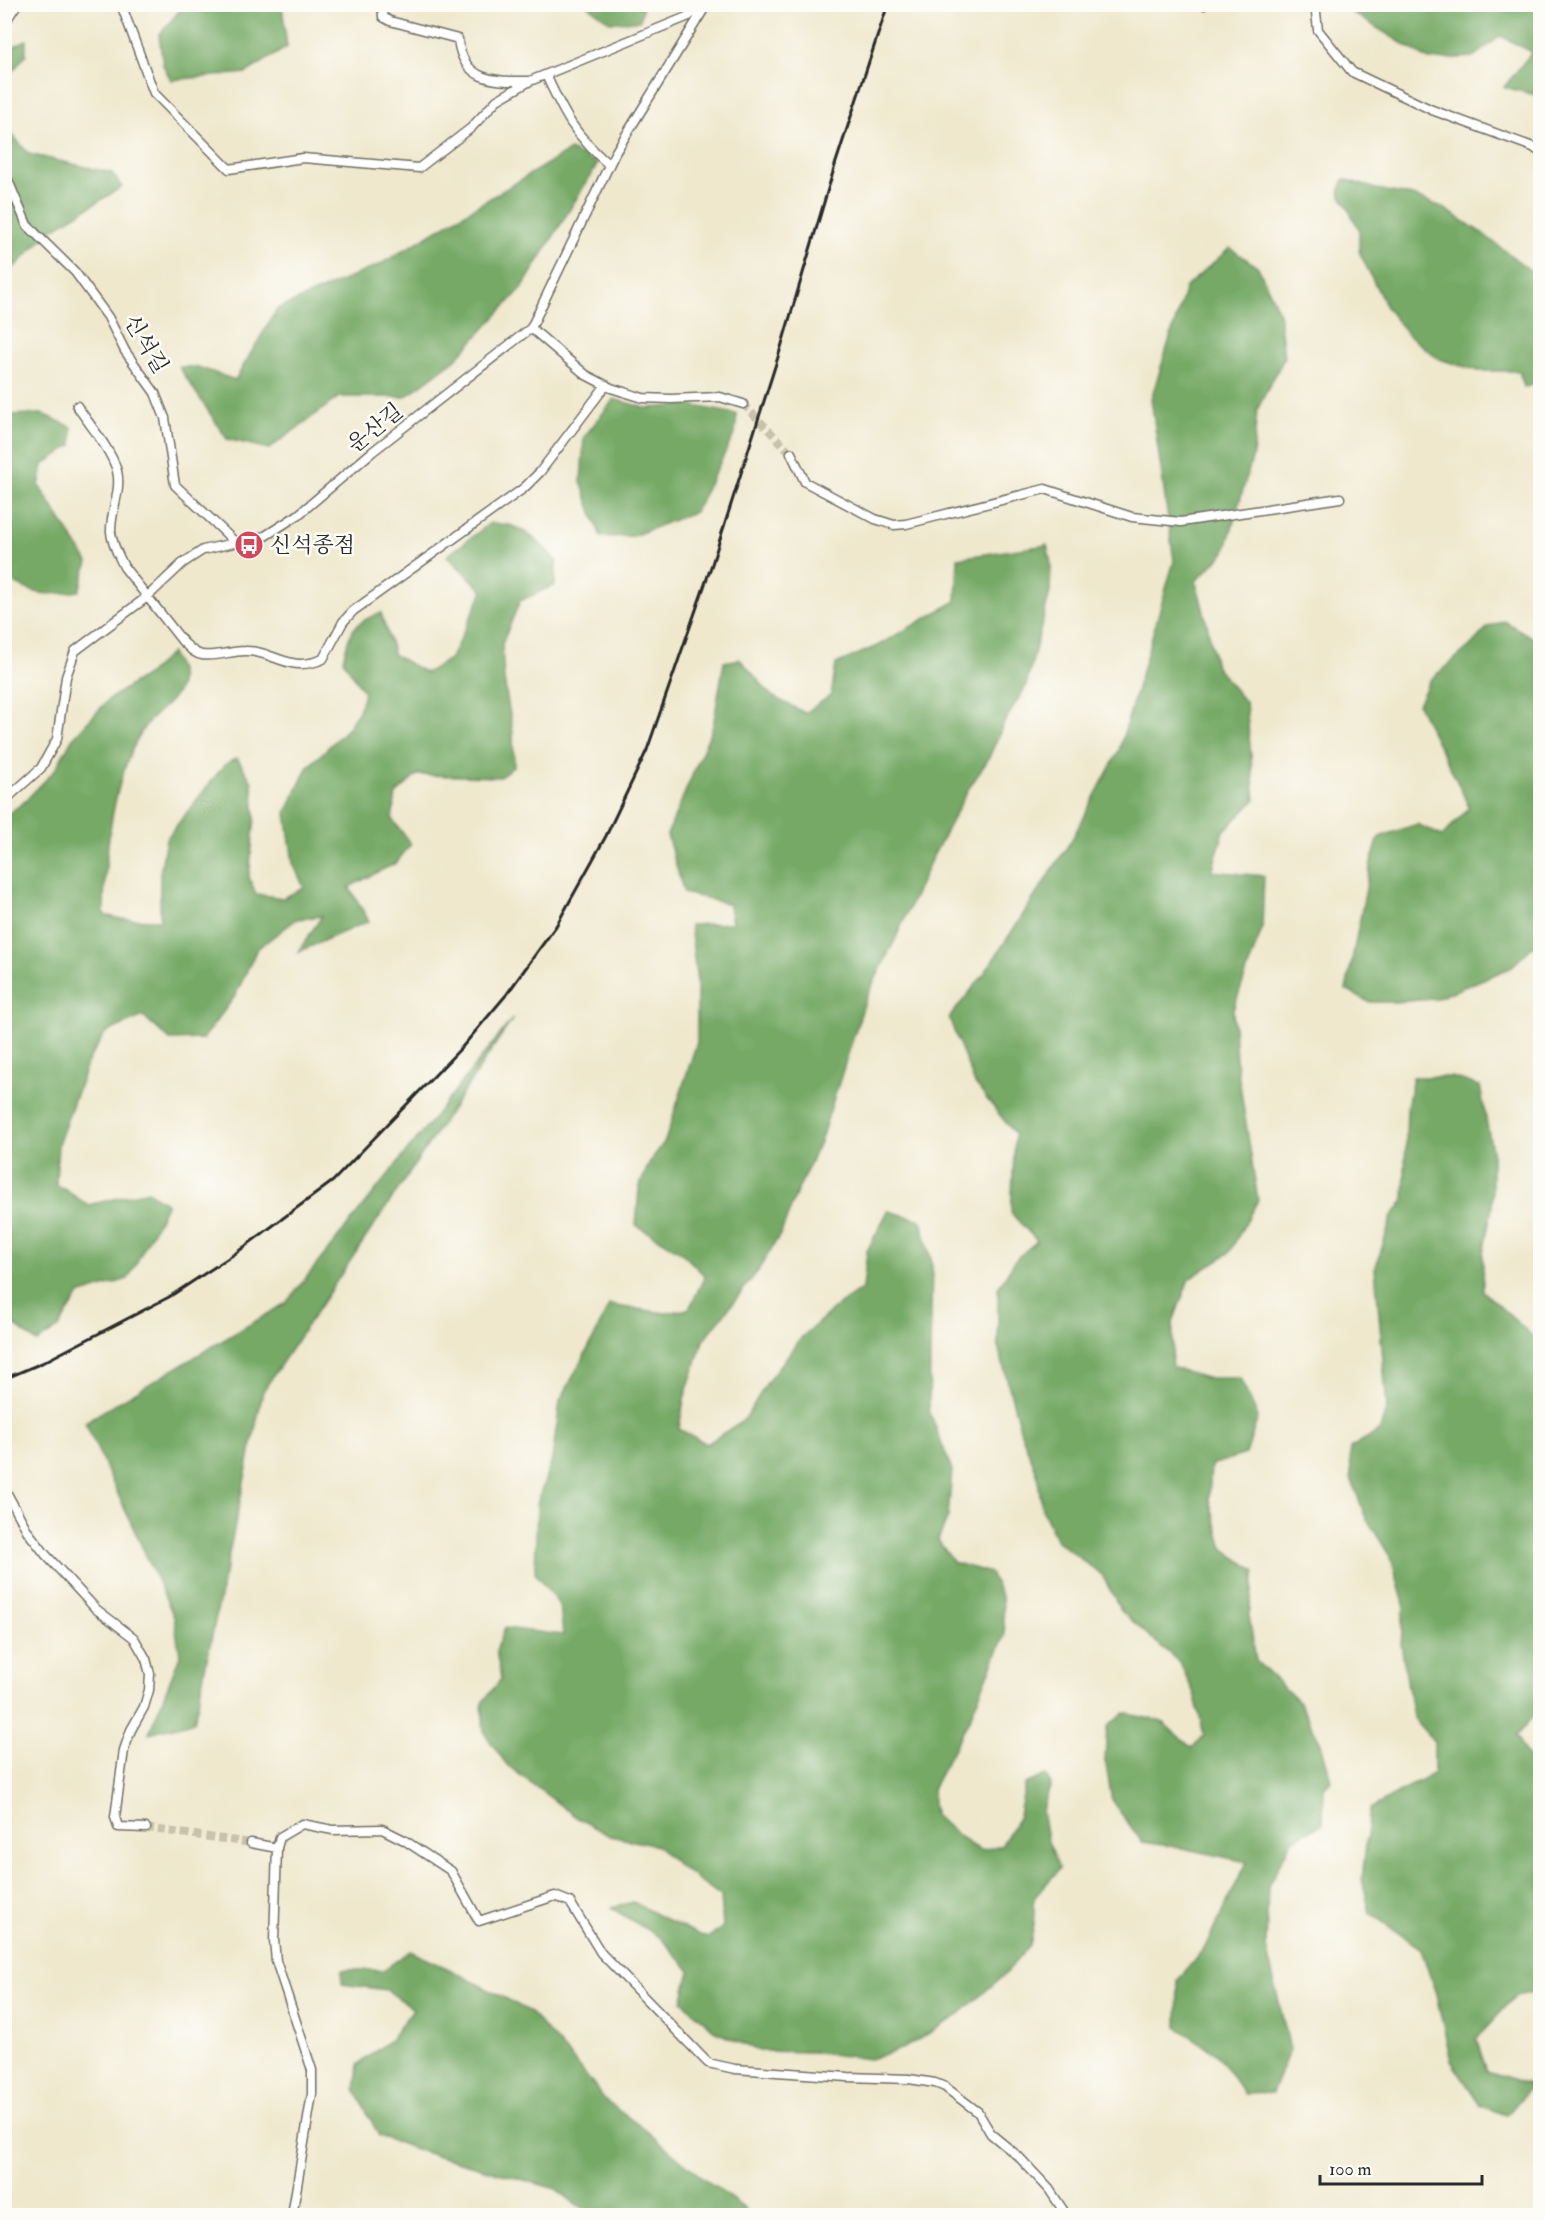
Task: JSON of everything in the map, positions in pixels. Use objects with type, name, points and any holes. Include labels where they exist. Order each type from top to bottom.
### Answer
[{"type":"street","points":[[4,24],[17,4]]},
{"type":"street","points":[[121,4],[154,93],[229,169],[303,158],[419,168],[471,128],[496,100],[530,81],[689,16],[705,4]]},
{"type":"street","points":[[382,4],[383,17],[390,21],[458,39],[464,59],[479,77],[499,81],[530,81]]},
{"type":"street","name":"운산길","points":[[4,801],[40,768],[57,739],[66,677],[75,651],[147,597],[183,563],[203,550],[265,536],[298,514],[372,452],[531,328],[609,165],[705,4]]},
{"type":"street","points":[[1315,4],[1318,30],[1352,72],[1432,110],[1533,147],[1540,152]]},
{"type":"street","points":[[546,75],[564,114],[578,135],[609,165]]},
{"type":"street","name":"신석길","points":[[4,171],[27,225],[75,272],[108,317],[125,351],[155,393],[165,418],[175,485],[235,542]]},
{"type":"street","points":[[531,328],[586,375],[606,385],[643,398],[720,397],[742,404]]},
{"type":"street","points":[[77,406],[111,458],[117,472],[111,530],[112,540],[124,567],[183,642],[201,655],[253,651],[284,662],[295,663],[316,662],[323,659],[343,622],[353,611],[532,480],[606,385]]},
{"type":"street","points":[[791,453],[805,482],[875,519],[894,525],[906,524],[1045,489],[1132,517],[1181,522],[1340,498]]},
{"type":"street","points":[[4,1488],[28,1532],[46,1555],[96,1609],[134,1638],[146,1659],[150,1674],[149,1690],[144,1707],[131,1730],[124,1750],[115,1817],[118,1827],[146,1828]]},
{"type":"street","points":[[292,2216],[312,2094],[312,2070],[276,1961],[274,1940],[277,1848],[280,1837],[302,1824],[333,1830],[382,1829],[451,1871],[479,1921],[555,1896],[570,1902],[601,1953],[708,2063],[735,2069],[909,2079],[934,2082],[945,2087],[978,2112],[991,2134],[1019,2157],[1049,2189],[1067,2216]]},
{"type":"street","points":[[251,1843],[277,1848]]},
{"type":"green space","points":[[185,4],[282,5],[287,47],[246,73],[171,80],[163,65],[159,35]]},
{"type":"green space","points":[[587,5],[643,5],[640,21],[610,22]]},
{"type":"green space","points":[[1348,5],[1540,5],[1540,96],[1504,87],[1532,52],[1501,36],[1473,57],[1429,60],[1353,13]]},
{"type":"green space","points":[[26,40],[26,55],[7,78],[5,104],[5,58],[13,47]]},
{"type":"green space","points":[[5,104],[9,131],[29,154],[112,173],[122,187],[53,229],[5,276]]},
{"type":"green space","points":[[570,150],[598,163],[522,288],[456,359],[405,397],[339,397],[269,449],[227,439],[179,367],[198,367],[235,380],[277,309],[381,264]]},
{"type":"green space","points":[[1344,179],[1376,189],[1413,196],[1442,207],[1482,233],[1540,278],[1540,384],[1524,387],[1519,371],[1479,371],[1439,359],[1408,335],[1386,307],[1359,251],[1359,229],[1339,192]]},
{"type":"green space","points":[[1230,248],[1258,267],[1279,312],[1284,358],[1257,410],[1253,455],[1225,552],[1196,581],[1216,667],[1246,703],[1255,800],[1224,831],[1212,871],[1264,876],[1262,929],[1233,1010],[1236,1059],[1258,1200],[1229,1253],[1189,1279],[1173,1322],[1172,1367],[1206,1378],[1240,1378],[1258,1417],[1246,1454],[1211,1465],[1209,1499],[1223,1548],[1255,1571],[1249,1615],[1256,1661],[1299,1702],[1321,1743],[1331,1780],[1324,1788],[1323,1824],[1292,1840],[1268,1886],[1266,1947],[1290,2049],[1272,2093],[1244,2094],[1216,2053],[1177,2027],[1178,1980],[1205,1947],[1247,1862],[1142,1842],[1112,1801],[1105,1759],[1107,1727],[1124,1713],[1161,1721],[1192,1748],[1204,1735],[1195,1696],[1180,1663],[1122,1612],[1102,1575],[1057,1541],[1042,1509],[1037,1473],[1021,1433],[998,1345],[998,1288],[1016,1259],[1037,1241],[1011,1213],[1015,1134],[975,1084],[949,1018],[984,974],[1071,841],[1119,750],[1174,561],[1151,399],[1186,287]]},
{"type":"green space","points":[[614,399],[646,408],[689,405],[737,414],[735,433],[695,512],[633,536],[601,537],[581,482],[584,437]]},
{"type":"green space","points":[[42,414],[72,427],[72,445],[43,465],[39,486],[88,562],[79,591],[58,594],[40,593],[23,588],[5,577],[5,415]]},
{"type":"green space","points":[[490,523],[507,524],[524,531],[541,544],[556,561],[555,585],[520,601],[502,644],[504,679],[513,733],[514,766],[500,777],[417,775],[396,794],[392,819],[411,844],[396,863],[349,887],[369,921],[298,952],[322,916],[297,919],[257,949],[235,996],[203,1039],[170,1040],[143,1016],[105,1033],[88,1061],[58,1145],[56,1184],[88,1205],[148,1191],[167,1204],[128,1279],[79,1295],[58,1328],[37,1342],[5,1318],[5,816],[23,803],[55,770],[72,739],[109,699],[148,674],[171,653],[180,672],[179,687],[170,701],[145,726],[125,768],[118,792],[108,842],[104,915],[121,919],[160,920],[160,873],[166,839],[224,765],[237,758],[252,782],[255,817],[249,877],[256,894],[283,898],[304,888],[293,863],[286,813],[307,768],[346,730],[359,711],[364,692],[343,660],[350,635],[363,621],[381,613],[394,655],[426,673],[451,658],[483,591],[447,556]]},
{"type":"green space","points":[[1047,545],[1051,564],[1050,592],[1026,686],[1005,721],[988,760],[969,788],[929,864],[866,998],[820,1142],[781,1233],[758,1271],[703,1341],[684,1399],[679,1429],[707,1444],[745,1419],[768,1381],[802,1337],[837,1306],[863,1288],[867,1251],[888,1211],[921,1220],[932,1263],[929,1410],[952,1470],[948,1517],[938,1540],[953,1562],[990,1573],[1002,1597],[1005,1635],[969,1720],[932,1789],[934,1815],[969,1844],[981,1850],[1001,1846],[1019,1816],[1025,1784],[1046,1775],[1051,1784],[1042,1811],[1047,1839],[1060,1868],[1034,1898],[1034,1925],[1030,1945],[1004,1975],[956,2017],[904,2048],[870,2059],[813,2052],[759,2051],[716,2032],[682,2001],[690,1971],[661,1938],[611,1908],[633,1902],[707,1938],[723,1927],[721,1896],[680,1867],[657,1846],[610,1836],[576,1817],[507,1765],[484,1733],[482,1703],[501,1679],[496,1650],[505,1628],[563,1635],[560,1606],[535,1573],[537,1504],[552,1459],[560,1401],[609,1305],[665,1313],[689,1309],[705,1276],[681,1252],[636,1225],[639,1188],[649,1163],[665,1141],[697,1042],[697,982],[690,925],[732,923],[729,904],[684,893],[667,835],[713,726],[724,662],[740,659],[772,696],[805,713],[831,695],[836,664],[877,646],[956,601],[958,558]]},
{"type":"green space","points":[[1504,621],[1540,642],[1540,940],[1510,968],[1435,999],[1369,1002],[1346,990],[1371,863],[1379,837],[1417,824],[1442,836],[1469,808],[1418,704],[1430,680],[1470,646],[1488,627]]},
{"type":"green space","points":[[513,1018],[263,1391],[194,1722],[149,1733],[180,1656],[174,1617],[85,1422],[286,1303]]},
{"type":"green space","points":[[1413,1077],[1452,1077],[1480,1086],[1492,1151],[1492,1207],[1483,1254],[1483,1291],[1540,1343],[1540,1708],[1516,1736],[1540,1778],[1540,1991],[1516,1996],[1476,2039],[1487,2071],[1532,2085],[1507,2115],[1481,2106],[1451,2061],[1436,1994],[1421,1949],[1370,1913],[1362,1879],[1370,1809],[1434,1773],[1434,1742],[1413,1718],[1401,1644],[1404,1604],[1391,1558],[1365,1516],[1351,1478],[1350,1448],[1380,1430],[1387,1406],[1375,1269],[1392,1216],[1404,1200],[1407,1107]]},
{"type":"green space","points":[[410,1951],[529,2011],[576,2063],[607,2102],[753,2215],[590,2215],[556,2189],[424,2152],[379,2136],[355,2089],[358,2065],[391,2039],[413,2009],[387,1990],[342,1984],[342,1970],[383,1970]]},
{"type":"tunnel","points":[[743,404],[791,453]]},
{"type":"tunnel","points":[[146,1828],[251,1843]]},
{"type":"railway","points":[[4,1379],[42,1363],[169,1297],[236,1253],[333,1181],[463,1046],[507,994],[556,926],[606,836],[647,750],[712,564],[779,354],[836,162],[888,4]]},
{"type":"place","name":"신석종점","points":[[249,545]]}]
